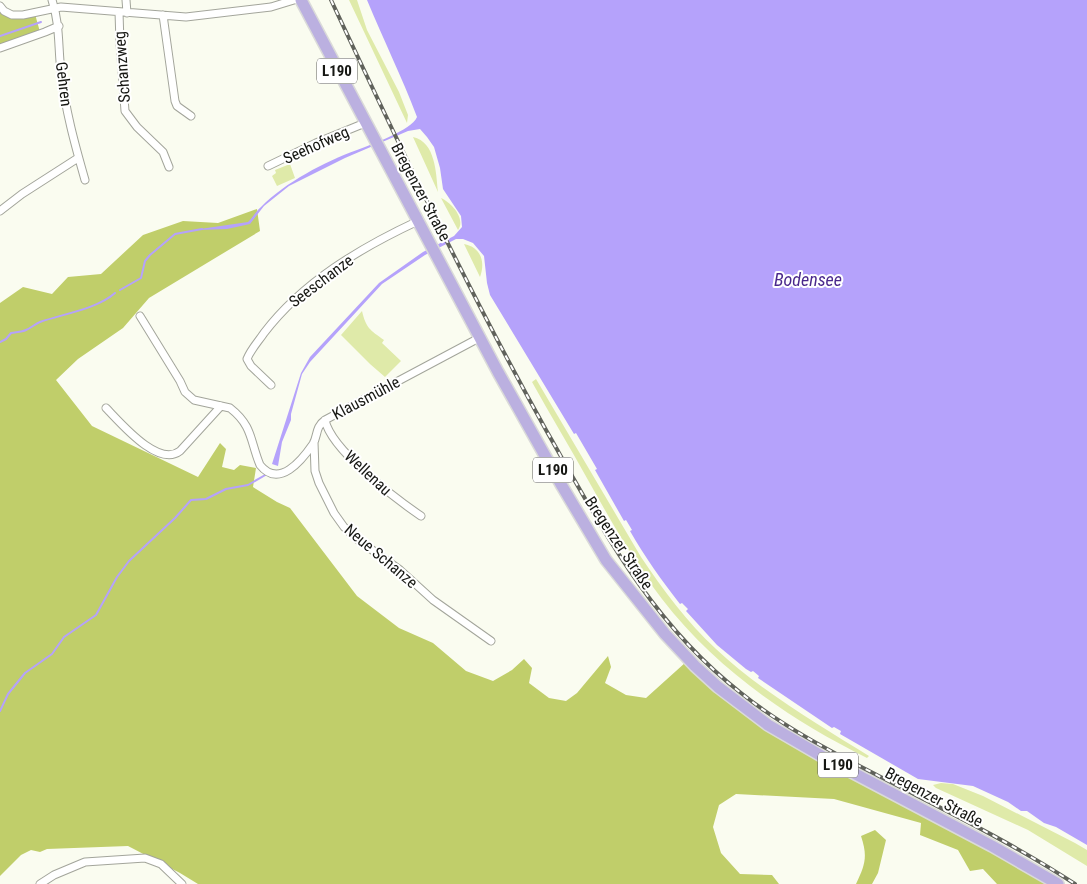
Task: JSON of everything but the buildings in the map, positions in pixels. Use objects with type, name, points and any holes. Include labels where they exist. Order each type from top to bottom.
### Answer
[{"type":"main road","name":"Bregenzer Straße","points":[[301,0],[479,338],[562,486],[606,560],[665,634],[700,671],[745,709],[784,735],[984,842],[1058,884]]},
{"type":"street","name":"Gehren","points":[[52,0],[59,26],[60,70],[65,105],[78,158],[86,180]]},
{"type":"street","name":"Schanzweg","points":[[126,0],[120,43],[125,111],[137,127],[163,152],[169,167]]},
{"type":"street","points":[[0,6],[4,11],[12,15],[23,15],[54,8],[71,8],[186,17],[278,6],[294,0]]},
{"type":"street","points":[[163,15],[175,101],[177,106],[191,116]]},
{"type":"street","points":[[0,48],[59,26]]},
{"type":"street","name":"Seehofweg","points":[[268,166],[316,143],[365,123]]},
{"type":"street","points":[[0,211],[22,194],[78,158]]},
{"type":"street","name":"Seeschanze","points":[[271,385],[251,366],[247,359],[253,348],[288,304],[346,260],[418,221]]},
{"type":"street","name":"Klausmühle","points":[[140,316],[185,392],[194,400],[230,408],[249,429],[260,465],[272,473],[282,473],[291,469],[314,442],[318,427],[325,420],[479,338]]},
{"type":"street","points":[[106,408],[135,437],[158,453],[174,455],[180,451],[221,406]]},
{"type":"street","name":"Wellenau","points":[[325,420],[326,428],[332,437],[362,468],[391,495],[421,516]]},
{"type":"street","name":"Neue Schanze","points":[[314,442],[315,471],[319,484],[334,513],[348,532],[400,570],[433,600],[491,641]]},
{"type":"street","points":[[40,884],[54,875],[85,862],[145,858],[161,864],[182,884]]},
{"type":"green space","points":[[349,0],[357,0],[367,30],[399,92],[408,115],[407,123]]},
{"type":"green space","points":[[0,9],[13,16],[35,14],[40,32],[0,49]]},
{"type":"green space","points":[[413,137],[421,140],[430,152],[435,168],[438,192]]},
{"type":"green space","points":[[290,164],[295,178],[277,186],[272,176],[276,173],[275,170]]},
{"type":"green space","points":[[441,198],[457,212],[460,221],[458,230]]},
{"type":"green space","points":[[257,209],[260,231],[149,298],[123,328],[78,359],[56,380],[92,426],[198,477],[220,443],[226,449],[222,467],[234,470],[240,465],[256,468],[253,487],[290,508],[357,596],[399,628],[433,643],[466,671],[493,681],[512,670],[524,659],[532,668],[529,683],[549,698],[566,701],[577,693],[608,656],[611,667],[605,683],[626,695],[646,698],[686,662],[709,684],[1049,884],[997,884],[983,869],[970,871],[958,850],[920,835],[921,823],[834,799],[736,794],[719,805],[713,827],[721,853],[740,874],[772,875],[779,884],[198,884],[128,846],[47,849],[40,852],[31,850],[21,855],[0,876],[0,303],[23,287],[52,294],[68,277],[101,274],[143,235],[183,221],[218,223]]},
{"type":"green space","points":[[464,244],[474,248],[482,260],[480,277]]},
{"type":"green space","points":[[362,311],[369,328],[384,340],[382,343],[401,361],[385,377],[341,335]]},
{"type":"green space","points":[[536,379],[641,557],[685,617],[705,639],[751,678],[790,706],[869,756],[867,758],[810,727],[782,709],[730,670],[683,624],[662,599],[623,541],[532,382]]},
{"type":"green space","points":[[941,783],[953,784],[983,796],[1075,843],[1087,850],[1087,866],[1028,830],[933,785]]},
{"type":"green space","points":[[875,830],[886,840],[878,873],[872,884],[856,884],[862,871],[865,855],[861,836]]},
{"type":"water","name":"Bodensee","points":[[367,0],[1087,0],[1087,845],[1056,827],[1044,823],[1027,811],[1021,811],[1008,802],[973,786],[918,779],[840,734],[841,731],[834,727],[832,728],[758,678],[759,676],[753,671],[751,672],[746,669],[717,645],[686,611],[688,609],[682,603],[680,604],[636,541],[630,531],[632,530],[626,520],[624,521],[576,433],[574,434],[490,295],[484,256],[473,243],[463,239],[456,239],[425,255],[382,284],[310,362],[302,374],[291,420],[282,442],[278,466],[272,464],[301,373],[310,357],[379,283],[423,252],[454,236],[462,227],[461,216],[443,189],[434,147],[420,129],[408,131],[345,158],[289,186],[264,206],[250,224],[227,229],[200,230],[248,222],[271,198],[294,181],[332,160],[399,132],[414,122],[417,117]]},
{"type":"waterway","points":[[0,36],[41,22]]},
{"type":"waterway","points":[[120,290],[141,278],[145,261],[175,234],[202,229]]},
{"type":"waterway","points":[[0,342],[11,333],[24,331],[40,322],[89,307],[108,299],[115,293]]},
{"type":"waterway","points":[[0,711],[8,694],[25,673],[52,654],[64,637],[96,615],[117,577],[129,561],[175,518],[191,500],[206,499],[226,489],[248,485],[267,474]]},
{"type":"railway","points":[[331,0],[408,163],[462,271],[546,430],[608,538],[630,572],[680,636],[741,693],[789,727],[840,756],[1001,840],[1075,884]]}]
